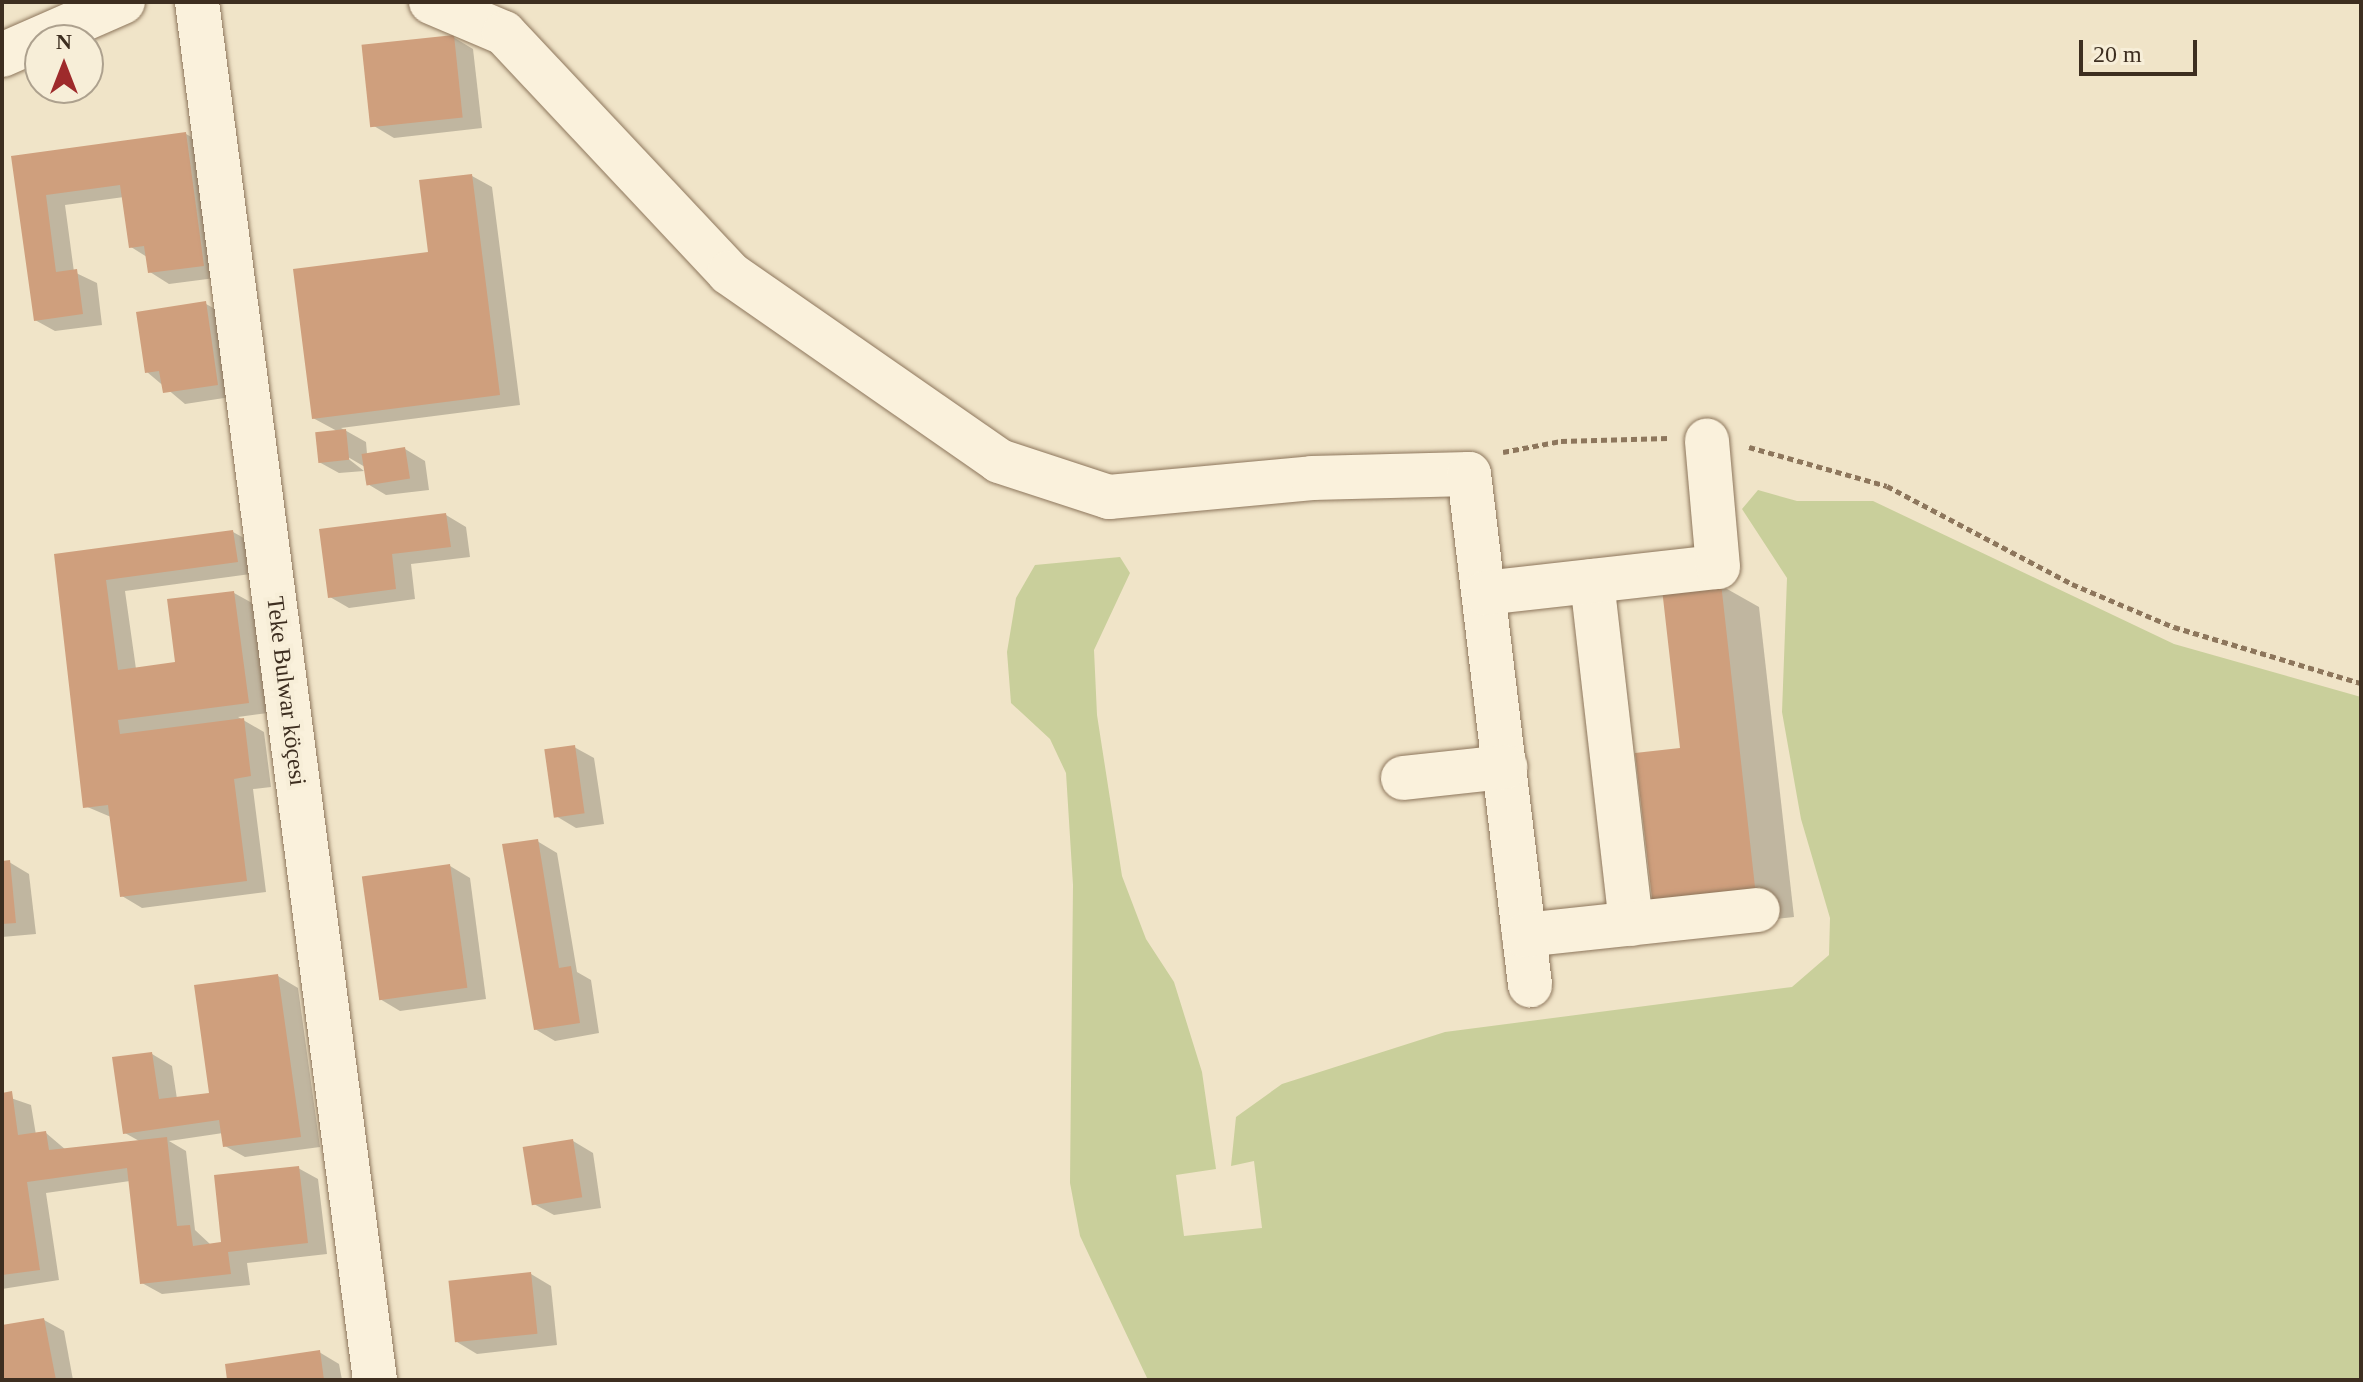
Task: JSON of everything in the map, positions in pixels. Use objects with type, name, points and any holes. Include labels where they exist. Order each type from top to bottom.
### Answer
[{"type":"street","points":[[2,55],[123,2]]},
{"type":"street","name":"Teke Bulwar köçesi","points":[[197,2],[375,1380]]},
{"type":"street","points":[[431,2],[504,33],[729,273],[999,461],[1109,497],[1312,478],[1469,474],[1530,985]]},
{"type":"street","points":[[1485,593],[1718,567],[1707,440]]},
{"type":"street","points":[[1592,581],[1631,924]]},
{"type":"street","points":[[1403,778],[1505,767]]},
{"type":"street","points":[[1524,935],[1758,910]]},
{"type":"path","points":[[1469,474],[1511,448],[1707,440],[1887,486],[2072,584],[2159,621],[2361,683]]},
{"type":"green space","points":[[1758,490],[1797,501],[1873,501],[2174,644],[2361,697],[2361,1380],[1148,1380],[1080,1236],[1070,1183],[1073,885],[1066,773],[1050,739],[1011,703],[1007,652],[1016,598],[1035,565],[1120,557],[1130,573],[1094,650],[1097,715],[1122,876],[1146,939],[1174,982],[1202,1072],[1216,1169],[1176,1175],[1184,1236],[1262,1228],[1254,1161],[1231,1166],[1236,1117],[1282,1084],[1445,1032],[1792,987],[1829,955],[1830,918],[1801,819],[1782,712],[1787,578],[1742,509]]},
{"type":"building","points":[[454,35],[463,118],[370,127],[362,45]]},
{"type":"building","points":[[186,132],[204,266],[148,273],[144,246],[129,248],[120,185],[46,195],[56,272],[77,269],[83,314],[34,321],[11,156]]},
{"type":"building","points":[[472,174],[500,395],[312,419],[293,269],[428,252],[419,180]]},
{"type":"building","points":[[206,301],[218,385],[163,393],[159,371],[145,373],[136,312]]},
{"type":"building","points":[[346,429],[349,460],[318,463],[315,432]]},
{"type":"building","points":[[405,447],[410,479],[367,485],[362,454]]},
{"type":"building","points":[[446,513],[451,547],[392,554],[396,589],[328,598],[319,529]]},
{"type":"building","points":[[233,530],[238,562],[106,580],[118,670],[175,662],[167,599],[234,591],[249,703],[118,720],[120,734],[244,718],[251,776],[234,779],[247,881],[120,897],[108,805],[83,808],[54,554]]},
{"type":"building","points":[[1721,583],[1756,896],[1653,907],[1635,753],[1680,748],[1662,589]]},
{"type":"building","points":[[575,745],[585,813],[554,818],[544,749]]},
{"type":"building","points":[[538,839],[559,968],[571,966],[580,1023],[534,1030],[502,844]]},
{"type":"building","points":[[10,860],[16,923],[2,924],[2,861]]},
{"type":"building","points":[[450,864],[467,988],[379,1000],[362,876]]},
{"type":"building","points":[[278,974],[301,1137],[223,1147],[219,1120],[123,1134],[112,1057],[152,1052],[159,1099],[209,1093],[194,985]]},
{"type":"building","points":[[12,1091],[18,1135],[46,1131],[49,1150],[167,1137],[177,1226],[190,1225],[193,1246],[221,1242],[214,1175],[299,1166],[308,1243],[228,1252],[231,1274],[140,1284],[127,1168],[27,1182],[40,1270],[2,1275],[2,1093]]},
{"type":"building","points":[[573,1139],[582,1197],[532,1205],[523,1147]]},
{"type":"building","points":[[531,1272],[537,1334],[455,1342],[448,1281]]},
{"type":"building","points":[[44,1318],[56,1380],[2,1380],[2,1325]]},
{"type":"building","points":[[320,1350],[324,1380],[227,1380],[225,1364]]}]
